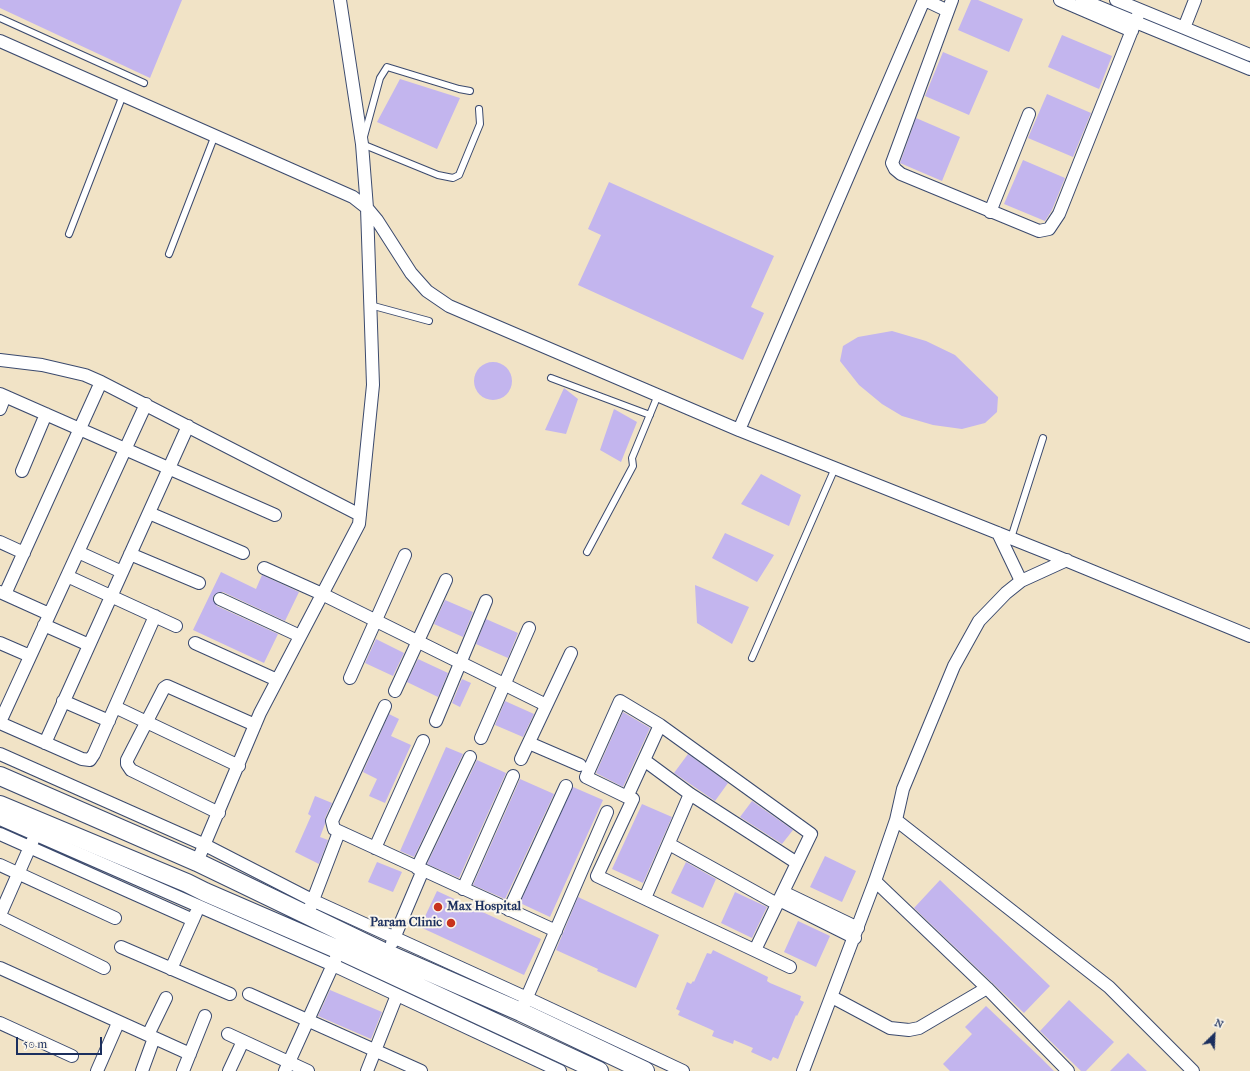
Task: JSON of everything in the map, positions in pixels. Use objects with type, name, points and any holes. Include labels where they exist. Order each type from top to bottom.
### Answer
[{"type":"street","points":[[197,862],[255,725],[359,524],[373,385],[367,208],[362,144],[340,0]]},
{"type":"street","points":[[739,430],[924,0],[950,5],[892,163],[895,169],[901,174],[1038,232],[1049,230],[1052,226],[1140,10]]},
{"type":"street","points":[[1060,0],[1250,69]]},
{"type":"street","points":[[1082,0],[1134,26]]},
{"type":"street","points":[[1116,0],[1250,55]]},
{"type":"street","points":[[1184,28],[1195,0]]},
{"type":"street","points":[[0,41],[338,189],[353,197],[367,208],[377,220],[411,273],[427,290],[449,306],[739,430],[1067,560],[1250,636]]},
{"type":"street","points":[[990,212],[1028,114]]},
{"type":"street","points":[[0,360],[42,364],[85,375],[146,404],[360,515]]},
{"type":"street","points":[[49,614],[3,593],[24,553],[101,382]]},
{"type":"street","points":[[0,409],[2,395],[275,515]]},
{"type":"street","points":[[146,404],[30,656],[4,700],[0,722],[44,743],[82,759],[90,760],[109,721],[155,616]]},
{"type":"street","points":[[22,471],[46,414]]},
{"type":"street","points":[[44,743],[188,426]]},
{"type":"street","points":[[149,512],[243,553]]},
{"type":"street","points":[[998,533],[1020,581]]},
{"type":"street","points":[[0,542],[24,553]]},
{"type":"street","points":[[78,552],[122,572]]},
{"type":"street","points":[[130,554],[199,583]]},
{"type":"street","points":[[350,678],[404,555]]},
{"type":"street","points":[[803,1071],[875,881],[896,820],[903,789],[954,666],[979,621],[1006,593],[1020,581],[1067,560]]},
{"type":"street","points":[[264,568],[322,594],[546,705]]},
{"type":"street","points":[[67,576],[176,626]]},
{"type":"street","points":[[395,691],[446,580]]},
{"type":"street","points":[[220,599],[300,636]]},
{"type":"street","points":[[436,721],[486,600]]},
{"type":"street","points":[[44,625],[89,645]]},
{"type":"street","points":[[481,738],[530,628]]},
{"type":"street","points":[[0,642],[30,656]]},
{"type":"street","points":[[195,643],[278,680]]},
{"type":"street","points":[[521,759],[571,653]]},
{"type":"street","points":[[219,812],[128,767],[127,760],[146,721],[164,688],[167,686],[255,725]]},
{"type":"street","points":[[63,701],[109,721]]},
{"type":"street","points":[[755,950],[811,834],[660,726],[620,701],[586,777],[633,800],[597,876],[790,967]]},
{"type":"street","points":[[385,706],[332,821],[334,829],[556,931]]},
{"type":"street","points":[[115,707],[238,766]]},
{"type":"street","points":[[627,797],[660,726]]},
{"type":"street","points":[[375,848],[423,741]]},
{"type":"street","points":[[529,743],[580,764]]},
{"type":"street","points":[[0,754],[205,845],[310,907]]},
{"type":"street","points":[[388,954],[420,869],[470,757]]},
{"type":"street","points":[[644,760],[690,794],[797,863]]},
{"type":"street","points":[[0,776],[197,862],[310,907],[350,926],[388,954],[524,1005],[683,1071]]},
{"type":"street","points":[[463,889],[513,776]]},
{"type":"street","points":[[509,910],[566,786]]},
{"type":"street","points":[[645,898],[690,794]]},
{"type":"street","points":[[0,805],[39,828]]},
{"type":"street","points":[[524,1005],[607,812]]},
{"type":"street","points":[[0,819],[39,828],[187,883],[202,899],[599,1071]]},
{"type":"street","points":[[896,820],[1109,987],[1193,1071]]},
{"type":"street","points":[[39,828],[0,916],[104,968]]},
{"type":"street","points":[[310,907],[339,832]]},
{"type":"street","points":[[0,834],[192,920]]},
{"type":"street","points":[[669,844],[780,899],[856,933]]},
{"type":"street","points":[[0,865],[115,918]]},
{"type":"street","points":[[875,881],[987,988],[1068,1071]]},
{"type":"street","points":[[171,968],[202,899]]},
{"type":"street","points":[[350,926],[395,937],[645,1071]]},
{"type":"street","points":[[287,1067],[350,926]]},
{"type":"street","points":[[121,947],[230,994]]},
{"type":"street","points":[[336,958],[397,995],[560,1071]]},
{"type":"street","points":[[0,968],[118,1023],[190,1054]]},
{"type":"street","points":[[832,997],[890,1028],[909,1030],[920,1028],[987,988]]},
{"type":"street","points":[[249,994],[421,1071]]},
{"type":"street","points":[[367,1071],[397,995]]},
{"type":"street","points":[[142,1071],[151,1037],[166,998]]},
{"type":"street","points":[[183,1071],[205,1016]]},
{"type":"street","points":[[97,1071],[118,1023]]},
{"type":"street","points":[[0,1024],[72,1056]]},
{"type":"street","points":[[228,1034],[243,1041],[287,1067],[308,1071]]},
{"type":"street","points":[[229,1071],[243,1041]]},
{"type":"lane","points":[[0,18],[144,83]]},
{"type":"lane","points":[[470,91],[387,67],[380,78],[362,144],[442,176],[453,178],[459,175],[480,124],[479,109]]},
{"type":"lane","points":[[69,234],[123,95]]},
{"type":"lane","points":[[169,254],[215,135]]},
{"type":"lane","points":[[370,305],[429,321]]},
{"type":"lane","points":[[551,378],[650,415]]},
{"type":"lane","points":[[587,552],[633,466],[632,458],[658,395]]},
{"type":"lane","points":[[1011,538],[1043,438]]},
{"type":"lane","points":[[752,658],[835,468]]},
{"type":"building","points":[[0,0],[182,0],[150,78],[0,8]]},
{"type":"building","points":[[971,0],[978,0],[1023,19],[1009,52],[958,30]]},
{"type":"building","points":[[1062,35],[1112,56],[1099,89],[1048,67]]},
{"type":"building","points":[[943,52],[988,71],[969,115],[925,96]]},
{"type":"building","points":[[400,79],[460,98],[437,149],[377,122]]},
{"type":"building","points":[[1047,94],[1091,113],[1073,157],[1028,138]]},
{"type":"building","points":[[916,118],[960,137],[942,181],[900,163]]},
{"type":"building","points":[[1023,160],[1065,178],[1052,210],[1045,221],[1004,204]]},
{"type":"building","points":[[609,182],[774,256],[751,307],[764,313],[743,360],[578,285],[601,235],[588,229]]},
{"type":"building","points":[[892,331],[926,341],[955,355],[998,397],[997,412],[985,423],[962,429],[933,425],[902,416],[882,404],[859,385],[840,361],[843,346],[858,337]]},
{"type":"building","points":[[493,362],[506,368],[512,381],[506,394],[493,400],[480,394],[474,381],[480,368]]},
{"type":"building","points":[[564,388],[578,399],[566,434],[545,430]]},
{"type":"building","points":[[614,409],[637,422],[621,462],[600,450]]},
{"type":"building","points":[[761,474],[801,495],[789,526],[741,504]]},
{"type":"building","points":[[725,533],[774,555],[757,582],[712,558]]},
{"type":"building","points":[[221,572],[256,589],[262,575],[299,592],[285,621],[223,592],[219,592],[213,596],[213,600],[217,606],[278,634],[264,663],[193,630]]},
{"type":"building","points":[[695,585],[749,607],[732,644],[697,623]]},
{"type":"building","points":[[445,600],[473,612],[463,637],[434,624]]},
{"type":"building","points":[[486,619],[518,633],[508,658],[476,644]]},
{"type":"building","points":[[376,639],[404,653],[393,676],[365,663]]},
{"type":"building","points":[[418,659],[448,673],[438,697],[407,682]]},
{"type":"building","points":[[462,679],[471,683],[460,707],[452,703]]},
{"type":"building","points":[[505,701],[534,714],[523,737],[495,725]]},
{"type":"building","points":[[623,712],[650,728],[623,787],[596,773]]},
{"type":"building","points":[[389,714],[399,719],[391,736],[411,745],[385,803],[369,796],[377,779],[363,772]]},
{"type":"building","points":[[446,747],[463,754],[414,857],[400,851]]},
{"type":"building","points":[[688,754],[728,783],[715,801],[674,773]]},
{"type":"building","points":[[477,760],[506,773],[459,878],[427,864]]},
{"type":"building","points":[[520,779],[554,794],[505,899],[473,885]]},
{"type":"building","points":[[573,787],[603,800],[550,917],[520,903]]},
{"type":"building","points":[[315,796],[332,803],[325,818],[325,824],[320,837],[328,840],[319,864],[295,852],[311,816],[308,814]]},
{"type":"building","points":[[752,801],[793,830],[782,844],[740,817]]},
{"type":"building","points":[[642,804],[672,817],[643,883],[612,869]]},
{"type":"building","points":[[825,856],[856,871],[842,902],[810,887]]},
{"type":"building","points":[[377,862],[402,872],[393,892],[368,882]]},
{"type":"building","points":[[686,862],[716,879],[703,908],[671,893]]},
{"type":"building","points":[[940,880],[1050,986],[1024,1013],[914,908]]},
{"type":"building","points":[[437,891],[541,939],[524,975],[420,927]]},
{"type":"building","points":[[735,892],[767,907],[752,938],[721,923]]},
{"type":"building","points":[[578,897],[659,935],[636,988],[597,971],[598,969],[556,950]]},
{"type":"building","points":[[798,921],[830,936],[816,967],[784,952]]},
{"type":"building","points":[[713,950],[768,977],[767,981],[770,983],[801,996],[800,1000],[804,1002],[797,1016],[796,1015],[778,1059],[773,1057],[771,1061],[751,1052],[753,1048],[734,1040],[733,1044],[712,1036],[714,1031],[678,1015],[680,1011],[676,1009],[687,982],[691,984],[693,981],[694,982],[707,953],[711,954]]},
{"type":"building","points":[[330,990],[382,1012],[371,1039],[318,1016]]},
{"type":"building","points":[[1069,1000],[1114,1042],[1086,1071],[1081,1071],[1040,1031]]},
{"type":"building","points":[[986,1006],[1054,1071],[950,1071],[943,1064],[972,1034],[965,1027]]},
{"type":"building","points":[[1128,1053],[1147,1071],[1110,1071]]},
{"type":"place","name":"Max Hospital","points":[[438,907]]},
{"type":"place","name":"Param Clinic","points":[[451,923]]}]
